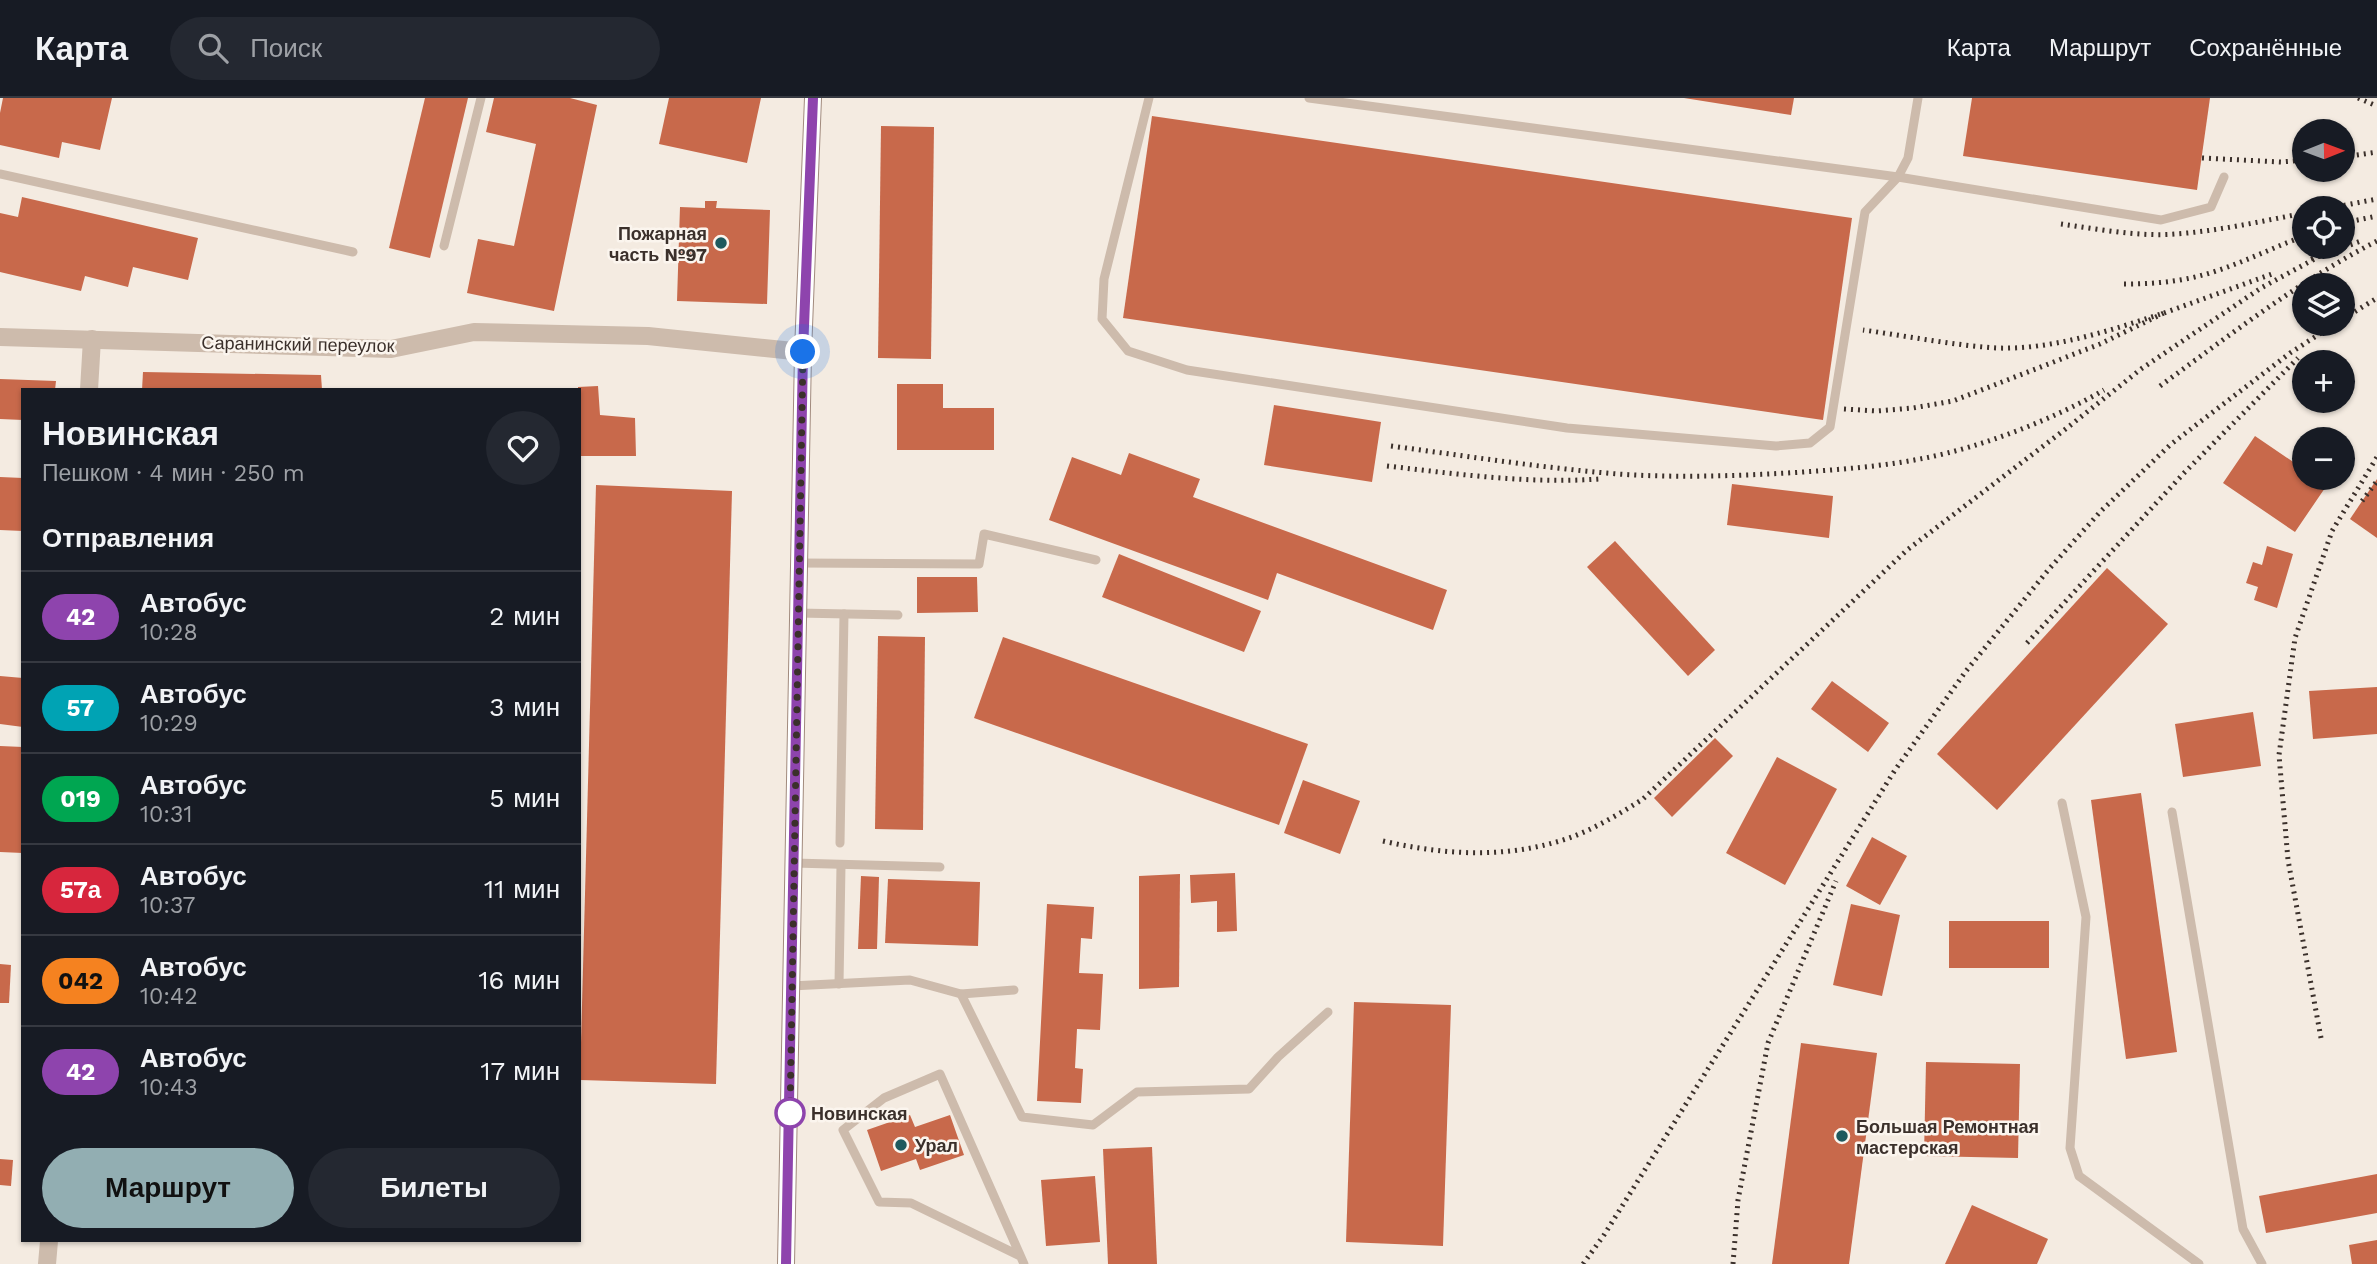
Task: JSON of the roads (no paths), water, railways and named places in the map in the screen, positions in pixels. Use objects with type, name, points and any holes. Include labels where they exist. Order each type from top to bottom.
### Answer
[{"type":"main road","points":[[786,1264],[803,352],[813,98]]},
{"type":"street","name":"Саранинский переулок","points":[[0,337],[391,349],[474,332],[648,336],[803,352]]},
{"type":"street","points":[[89,388],[92,339]]},
{"type":"street","points":[[47,1264],[49,1242]]},
{"type":"lane","points":[[444,246],[481,98]]},
{"type":"lane","points":[[1149,98],[1104,279],[1102,319],[1128,351],[1187,370],[1567,428],[1776,446],[1810,443],[1830,427],[1865,212],[1898,177],[1908,158],[1918,98]]},
{"type":"lane","points":[[1309,98],[1898,177],[2161,220],[2211,207],[2224,177]]},
{"type":"lane","points":[[0,174],[353,252]]},
{"type":"lane","points":[[799,563],[979,564],[984,534],[1096,560]]},
{"type":"lane","points":[[798,613],[898,615]]},
{"type":"lane","points":[[840,843],[844,614]]},
{"type":"lane","points":[[2062,803],[2086,916],[2070,1148],[2079,1176],[2199,1264]]},
{"type":"lane","points":[[2172,812],[2243,1229],[2262,1264]]},
{"type":"lane","points":[[794,863],[940,867]]},
{"type":"lane","points":[[839,984],[841,865]]},
{"type":"lane","points":[[792,986],[910,980],[961,995],[1014,990]]},
{"type":"lane","points":[[961,995],[1022,1118],[1093,1125],[1138,1092],[1249,1089],[1278,1057],[1328,1012]]},
{"type":"lane","points":[[940,1074],[1022,1260],[911,1203],[879,1202],[843,1130],[884,1098],[940,1074]]},
{"type":"railway","points":[[2358,98],[2377,106]]},
{"type":"railway","points":[[2356,155],[2377,152]]},
{"type":"railway","points":[[2202,158],[2292,161]]},
{"type":"railway","points":[[2355,203],[2377,199]]},
{"type":"railway","points":[[2061,224],[2161,235],[2191,233],[2292,215]]},
{"type":"railway","points":[[2355,221],[2377,216]]},
{"type":"railway","points":[[2124,284],[2196,277],[2292,241]]},
{"type":"railway","points":[[2355,243],[2361,241]]},
{"type":"railway","points":[[2160,386],[2293,291],[2377,241]]},
{"type":"railway","points":[[1383,841],[1452,852],[1520,850],[1576,835],[1643,799],[1907,550],[2141,369],[2261,288],[2314,259]]},
{"type":"railway","points":[[2164,313],[2272,274]]},
{"type":"railway","points":[[2355,312],[2377,298]]},
{"type":"railway","points":[[1844,409],[1877,411],[1953,401],[2100,344],[2164,313],[2082,338],[2017,348],[1963,345],[1863,330]]},
{"type":"railway","points":[[1583,1264],[1604,1235],[1895,770],[1966,671],[2049,569],[2100,512],[2170,445],[2290,353],[2316,336]]},
{"type":"railway","points":[[2027,643],[2184,473],[2292,364]]},
{"type":"railway","points":[[1391,446],[1618,474],[1725,476],[1840,469],[1908,461],[1970,447],[2040,421],[2104,390]]},
{"type":"railway","points":[[2321,1038],[2288,860],[2279,755],[2295,638],[2332,531],[2377,457]]},
{"type":"railway","points":[[1387,466],[1519,479],[1599,479]]},
{"type":"railway","points":[[2362,501],[2377,481]]},
{"type":"railway","points":[[1733,1264],[1738,1200],[1768,1043],[1836,881]]},
{"type":"place","name":"Пожарная часть №97","points":[[721,243]]},
{"type":"place","name":"Новинская","points":[[790,1113]]},
{"type":"place","name":"Большая Ремонтная мастерская","points":[[1842,1136]]},
{"type":"place","name":"Урал","points":[[901,1145]]}]
